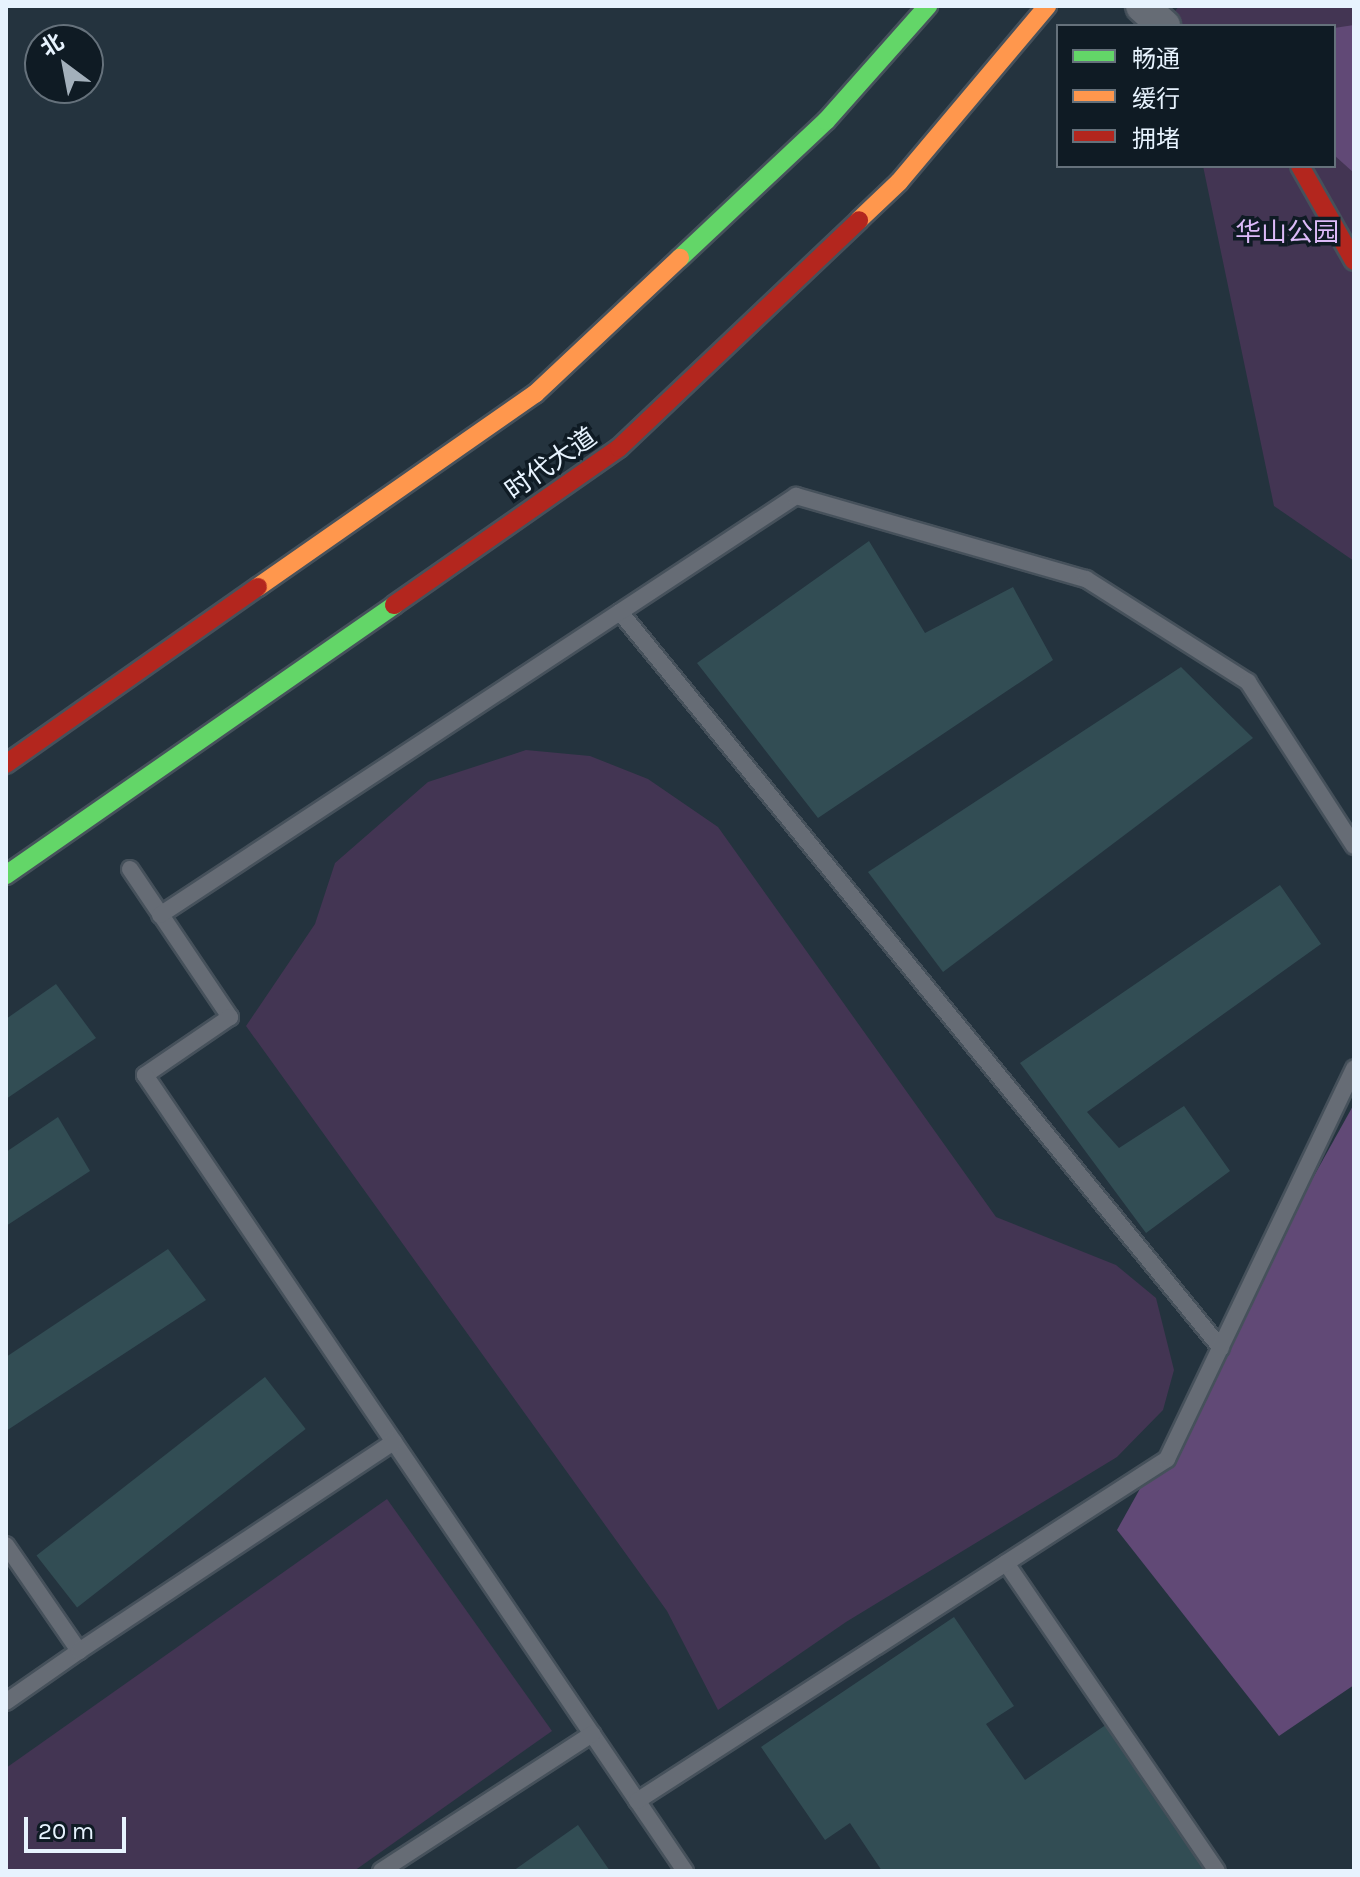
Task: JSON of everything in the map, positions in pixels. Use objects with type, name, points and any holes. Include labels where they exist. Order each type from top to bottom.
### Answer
[{"type":"main road","points":[[6,764],[535,394],[826,121],[928,6]]},
{"type":"main road","name":"时代大道","points":[[6,875],[619,448],[899,182],[1047,6]]},
{"type":"main road","points":[[1301,168],[1354,261]]},
{"type":"street","points":[[1142,6],[1162,24]]},
{"type":"lane","points":[[160,915],[796,496],[1086,579],[1248,682],[1354,846]]},
{"type":"lane","points":[[620,612],[1221,1348]]},
{"type":"lane","points":[[130,869],[230,1017],[145,1075],[685,1871]]},
{"type":"lane","points":[[637,1801],[1167,1459],[1354,1068]]},
{"type":"lane","points":[[6,1702],[394,1442]]},
{"type":"lane","points":[[6,1545],[79,1651]]},
{"type":"lane","points":[[1006,1563],[1217,1871]]},
{"type":"lane","points":[[381,1871],[592,1734]]},
{"type":"green space","name":"华山公园","points":[[1179,6],[1354,6],[1354,561],[1274,506],[1203,168],[1336,168],[1336,24],[1174,24],[1172,15]]},
{"type":"green space","points":[[526,750],[590,756],[648,779],[718,827],[996,1217],[1116,1265],[1156,1298],[1174,1370],[1163,1410],[1117,1457],[846,1622],[718,1710],[667,1611],[246,1026],[315,924],[335,863],[428,782]]},
{"type":"green space","points":[[387,1499],[552,1731],[354,1871],[6,1871],[6,1768]]},
{"type":"shaded area","points":[[1354,25],[1354,173],[1336,157],[1336,28]]},
{"type":"shaded area","points":[[1354,1104],[1354,1685],[1279,1736],[1117,1530]]},
{"type":"building","points":[[869,541],[925,633],[1013,587],[1053,660],[818,818],[697,663]]},
{"type":"building","points":[[1181,667],[1253,738],[943,972],[868,872]]},
{"type":"building","points":[[1280,885],[1321,944],[1087,1112],[1119,1148],[1184,1106],[1230,1171],[1146,1233],[1020,1063]]},
{"type":"building","points":[[56,984],[96,1038],[6,1099],[6,1019]]},
{"type":"building","points":[[58,1117],[90,1171],[6,1226],[6,1152]]},
{"type":"building","points":[[168,1249],[206,1300],[6,1431],[6,1357]]},
{"type":"building","points":[[265,1377],[306,1429],[77,1608],[36,1556]]},
{"type":"building","points":[[954,1617],[1014,1706],[986,1724],[1025,1780],[1113,1720],[1216,1871],[882,1871],[850,1823],[825,1840],[761,1747]]},
{"type":"building","points":[[578,1825],[610,1871],[513,1871]]},
{"type":"traffic: fast","points":[[680,258],[826,121],[928,6]]},
{"type":"traffic: fast","points":[[6,875],[394,605]]},
{"type":"traffic: slow","points":[[859,220],[899,182],[1047,6]]},
{"type":"traffic: slow","points":[[258,587],[535,394],[680,258]]},
{"type":"traffic: jam","points":[[1301,168],[1354,261]]},
{"type":"traffic: jam","points":[[394,605],[619,448],[859,220]]},
{"type":"traffic: jam","points":[[6,764],[258,587]]}]
